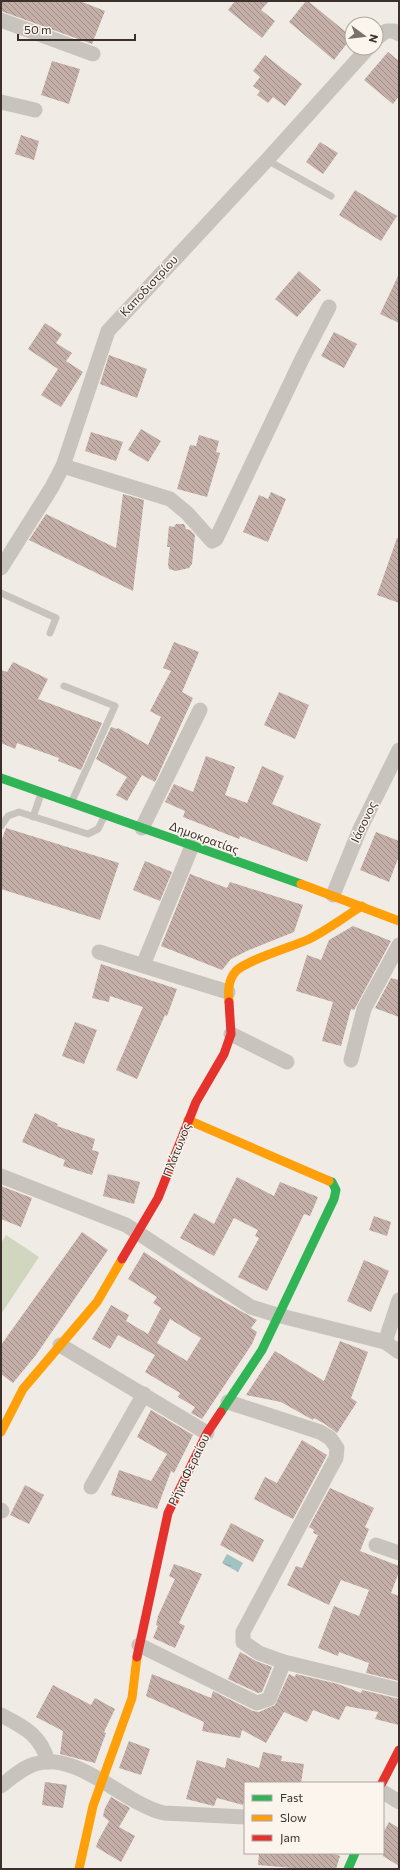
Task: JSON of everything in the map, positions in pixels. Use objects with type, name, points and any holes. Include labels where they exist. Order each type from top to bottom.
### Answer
[{"type":"street","points":[[1,20],[93,54]]},
{"type":"street","points":[[384,33],[386,31],[394,31],[399,34]]},
{"type":"street","name":"Καποδιστρίου","points":[[1,568],[52,487],[63,466],[108,331],[361,56]]},
{"type":"street","points":[[1,102],[34,110]]},
{"type":"street","points":[[63,466],[170,499],[187,513],[212,541],[216,540],[299,365],[329,307]]},
{"type":"street","points":[[142,828],[200,710]]},
{"type":"street","name":"Ιάσονος","points":[[333,895],[360,829],[399,750]]},
{"type":"street","name":"Δημοκρατίας","points":[[1,778],[333,895],[399,921]]},
{"type":"street","points":[[142,965],[192,846]]},
{"type":"street","name":"Πλάτωνος","points":[[1,1432],[23,1389],[97,1302],[158,1198],[196,1102],[224,1054],[231,1034],[228,992],[230,980],[237,970],[254,961],[308,939],[362,906]]},
{"type":"street","points":[[351,1060],[364,1010],[399,945]]},
{"type":"street","points":[[99,952],[228,992]]},
{"type":"street","points":[[231,1034],[287,1062]]},
{"type":"street","name":"Ρήγα Φεραίου","points":[[78,1869],[93,1806],[132,1698],[139,1645],[168,1513],[207,1433],[262,1350],[277,1315],[334,1199],[336,1190],[332,1182],[188,1120]]},
{"type":"street","points":[[1,1176],[114,1219],[139,1232],[251,1307],[385,1342],[399,1352]]},
{"type":"street","points":[[385,1342],[399,1300]]},
{"type":"street","points":[[60,1345],[207,1433]]},
{"type":"street","points":[[91,1487],[144,1394]]},
{"type":"street","points":[[228,1402],[320,1432],[330,1438],[337,1448],[336,1458],[243,1632],[243,1642],[259,1653],[284,1662],[399,1690]]},
{"type":"street","points":[[376,1545],[399,1553]]},
{"type":"street","points":[[139,1645],[251,1702],[257,1703],[269,1699],[284,1662]]},
{"type":"street","points":[[1,1715],[35,1736],[42,1746],[48,1762]]},
{"type":"street","points":[[383,1782],[399,1750]]},
{"type":"street","points":[[1,1786],[26,1768],[37,1763],[48,1762],[67,1765],[87,1773],[152,1810],[164,1813],[244,1817]]},
{"type":"street","points":[[384,1793],[399,1802]]},
{"type":"street","points":[[348,1869],[355,1854]]},
{"type":"lane","points":[[266,160],[331,196]]},
{"type":"lane","points":[[1,593],[56,618],[50,633]]},
{"type":"lane","points":[[64,686],[115,706],[71,803]]},
{"type":"lane","points":[[33,817],[41,792]]},
{"type":"lane","points":[[1,826],[8,816],[19,812],[88,834],[98,829],[105,815]]},
{"type":"green space","points":[[6,1235],[39,1257],[1,1314],[1,1243]]},
{"type":"water","points":[[227,1554],[243,1563],[238,1572],[222,1563]]},
{"type":"building","points":[[1,1],[80,1],[105,11],[92,44],[1,11]]},
{"type":"building","points":[[235,1],[269,1],[261,10],[275,21],[262,38],[228,10]]},
{"type":"building","points":[[306,1],[308,1],[344,30],[344,47],[334,60],[289,22]]},
{"type":"building","points":[[388,52],[399,61],[399,96],[393,104],[364,80]]},
{"type":"building","points":[[265,55],[302,84],[285,106],[273,97],[268,103],[257,95],[260,91],[253,86],[260,77],[253,71]]},
{"type":"building","points":[[52,61],[80,69],[69,104],[41,95]]},
{"type":"building","points":[[21,135],[39,141],[34,160],[15,154]]},
{"type":"building","points":[[320,142],[338,153],[323,174],[306,162]]},
{"type":"building","points":[[355,190],[397,216],[381,241],[339,215]]},
{"type":"building","points":[[299,271],[321,290],[297,317],[275,299]]},
{"type":"building","points":[[399,274],[399,323],[380,314]]},
{"type":"building","points":[[45,323],[62,334],[56,343],[72,353],[66,361],[83,372],[61,407],[41,395],[58,369],[28,349]]},
{"type":"building","points":[[334,332],[357,344],[344,368],[321,356]]},
{"type":"building","points":[[109,355],[147,369],[137,398],[100,384]]},
{"type":"building","points":[[141,429],[161,441],[148,462],[128,450]]},
{"type":"building","points":[[91,432],[123,442],[116,461],[85,451]]},
{"type":"building","points":[[199,435],[219,441],[216,452],[220,453],[207,497],[177,489],[190,445],[196,446]]},
{"type":"building","points":[[271,492],[286,499],[268,542],[243,532],[259,495],[268,499]]},
{"type":"building","points":[[123,494],[144,500],[133,591],[29,540],[46,514],[116,548]]},
{"type":"building","points":[[176,524],[184,524],[186,529],[190,530],[195,535],[192,564],[189,568],[176,571],[169,569],[168,564],[170,547],[167,547],[169,526],[174,527]]},
{"type":"building","points":[[397,538],[399,538],[399,603],[377,595]]},
{"type":"building","points":[[174,642],[199,652],[182,692],[193,698],[155,782],[142,775],[127,801],[116,795],[127,777],[96,759],[111,727],[118,728],[148,745],[161,717],[150,711],[171,671],[163,668]]},
{"type":"building","points":[[13,662],[48,679],[38,699],[102,723],[81,770],[58,761],[59,758],[17,743],[15,749],[1,743],[1,670],[7,672]]},
{"type":"building","points":[[279,692],[309,705],[295,739],[264,725]]},
{"type":"building","points":[[206,756],[235,767],[225,795],[247,803],[262,766],[284,776],[272,804],[321,824],[307,862],[240,836],[239,839],[183,817],[185,811],[165,802],[174,784],[193,792]]},
{"type":"building","points":[[6,828],[119,863],[100,920],[1,889],[1,842]]},
{"type":"building","points":[[376,832],[399,841],[399,856],[389,882],[360,870]]},
{"type":"building","points":[[145,861],[172,872],[160,901],[133,890]]},
{"type":"building","points":[[190,874],[227,888],[230,882],[303,905],[294,932],[231,959],[222,970],[161,946]]},
{"type":"building","points":[[353,926],[391,941],[354,1010],[351,1009],[341,1046],[322,1041],[333,1002],[296,991],[307,955],[321,960],[329,940]]},
{"type":"building","points":[[101,964],[177,989],[167,1016],[165,1015],[137,1079],[116,1070],[143,1007],[110,996],[109,1002],[92,998]]},
{"type":"building","points":[[391,978],[399,980],[399,1017],[375,1008]]},
{"type":"building","points":[[75,1022],[97,1030],[84,1064],[62,1056]]},
{"type":"building","points":[[35,1113],[58,1124],[57,1126],[95,1139],[92,1150],[99,1152],[92,1175],[63,1166],[65,1160],[22,1142]]},
{"type":"building","points":[[108,1174],[140,1182],[134,1204],[103,1196]]},
{"type":"building","points":[[237,1177],[274,1196],[280,1182],[318,1197],[310,1216],[304,1214],[267,1291],[238,1277],[259,1238],[255,1236],[258,1230],[234,1218],[214,1256],[180,1238],[194,1213],[214,1224]]},
{"type":"building","points":[[1,1186],[32,1198],[21,1227],[1,1219]]},
{"type":"building","points":[[374,1216],[391,1222],[387,1236],[369,1230]]},
{"type":"building","points":[[82,1232],[108,1250],[36,1355],[13,1383],[1,1374],[1,1345]]},
{"type":"building","points":[[144,1252],[196,1286],[257,1320],[251,1328],[257,1332],[252,1344],[202,1419],[191,1413],[195,1407],[178,1397],[180,1393],[145,1372],[155,1355],[118,1335],[110,1349],[92,1339],[111,1305],[129,1315],[126,1321],[148,1334],[161,1308],[153,1303],[157,1297],[128,1279]],"holes":[[[170,1319],[201,1338],[187,1361],[157,1343]]]},
{"type":"building","points":[[364,1260],[389,1271],[371,1312],[347,1301]]},
{"type":"building","points":[[340,1341],[368,1352],[351,1398],[357,1402],[337,1433],[325,1424],[314,1418],[313,1420],[281,1402],[246,1395],[275,1351],[324,1381]]},
{"type":"building","points":[[151,1410],[193,1435],[174,1473],[171,1471],[157,1509],[111,1495],[119,1470],[151,1481],[167,1454],[137,1437]]},
{"type":"building","points":[[302,1440],[327,1455],[293,1519],[254,1499],[265,1477],[277,1483]]},
{"type":"building","points":[[25,1485],[44,1495],[29,1524],[10,1515]]},
{"type":"building","points":[[330,1488],[374,1508],[365,1527],[369,1529],[360,1551],[399,1566],[399,1572],[391,1593],[399,1596],[399,1681],[366,1673],[369,1663],[339,1652],[338,1656],[318,1648],[334,1606],[359,1616],[369,1590],[341,1580],[329,1605],[287,1585],[296,1566],[302,1568],[318,1535],[313,1533],[314,1530],[309,1527]]},
{"type":"building","points":[[231,1523],[264,1540],[253,1562],[220,1545]]},
{"type":"building","points":[[174,1564],[202,1574],[179,1623],[185,1626],[175,1648],[153,1638],[158,1626],[156,1625],[158,1616],[175,1579],[169,1576]]},
{"type":"building","points":[[240,1652],[256,1661],[272,1667],[262,1692],[258,1693],[228,1679]]},
{"type":"building","points":[[152,1674],[211,1698],[213,1691],[253,1711],[259,1712],[275,1705],[289,1674],[295,1677],[296,1674],[338,1684],[361,1693],[362,1690],[399,1699],[399,1725],[375,1719],[378,1712],[346,1706],[339,1720],[313,1710],[307,1722],[284,1712],[266,1743],[242,1730],[240,1738],[202,1731],[204,1722],[146,1696]]},
{"type":"building","points":[[53,1685],[91,1705],[95,1698],[115,1709],[104,1732],[106,1733],[95,1763],[60,1754],[63,1731],[36,1717]]},
{"type":"building","points":[[129,1741],[150,1749],[141,1775],[119,1768]]},
{"type":"building","points":[[263,1752],[282,1756],[281,1761],[304,1764],[301,1782],[244,1782],[243,1805],[217,1798],[214,1806],[186,1799],[197,1760],[225,1768],[227,1758],[259,1768]]},
{"type":"building","points":[[45,1782],[67,1785],[63,1808],[42,1805]]},
{"type":"building","points":[[111,1797],[130,1808],[119,1827],[135,1836],[121,1862],[96,1847],[109,1821],[103,1816],[105,1808]]},
{"type":"building","points":[[389,1822],[399,1828],[399,1866],[383,1856],[384,1831]]},
{"type":"building","points":[[259,1854],[334,1854],[340,1856],[336,1869],[304,1869],[258,1865]]},
{"type":"traffic: fast","points":[[1,778],[301,884]]},
{"type":"traffic: fast","points":[[221,1412],[262,1350],[334,1199],[336,1190],[332,1182],[329,1181]]},
{"type":"traffic: fast","points":[[348,1869],[355,1854]]},
{"type":"traffic: slow","points":[[301,884],[399,921]]},
{"type":"traffic: slow","points":[[229,1002],[230,982],[236,971],[249,962],[307,940],[362,906]]},
{"type":"traffic: slow","points":[[188,1120],[329,1181]]},
{"type":"traffic: slow","points":[[1,1432],[23,1389],[97,1302],[122,1259]]},
{"type":"traffic: slow","points":[[79,1869],[93,1806],[132,1698],[137,1657]]},
{"type":"traffic: jam","points":[[122,1259],[158,1198],[196,1102],[224,1054],[231,1034],[229,1002]]},
{"type":"traffic: jam","points":[[137,1657],[168,1513],[207,1433],[221,1412]]},
{"type":"traffic: jam","points":[[383,1782],[399,1750]]}]
